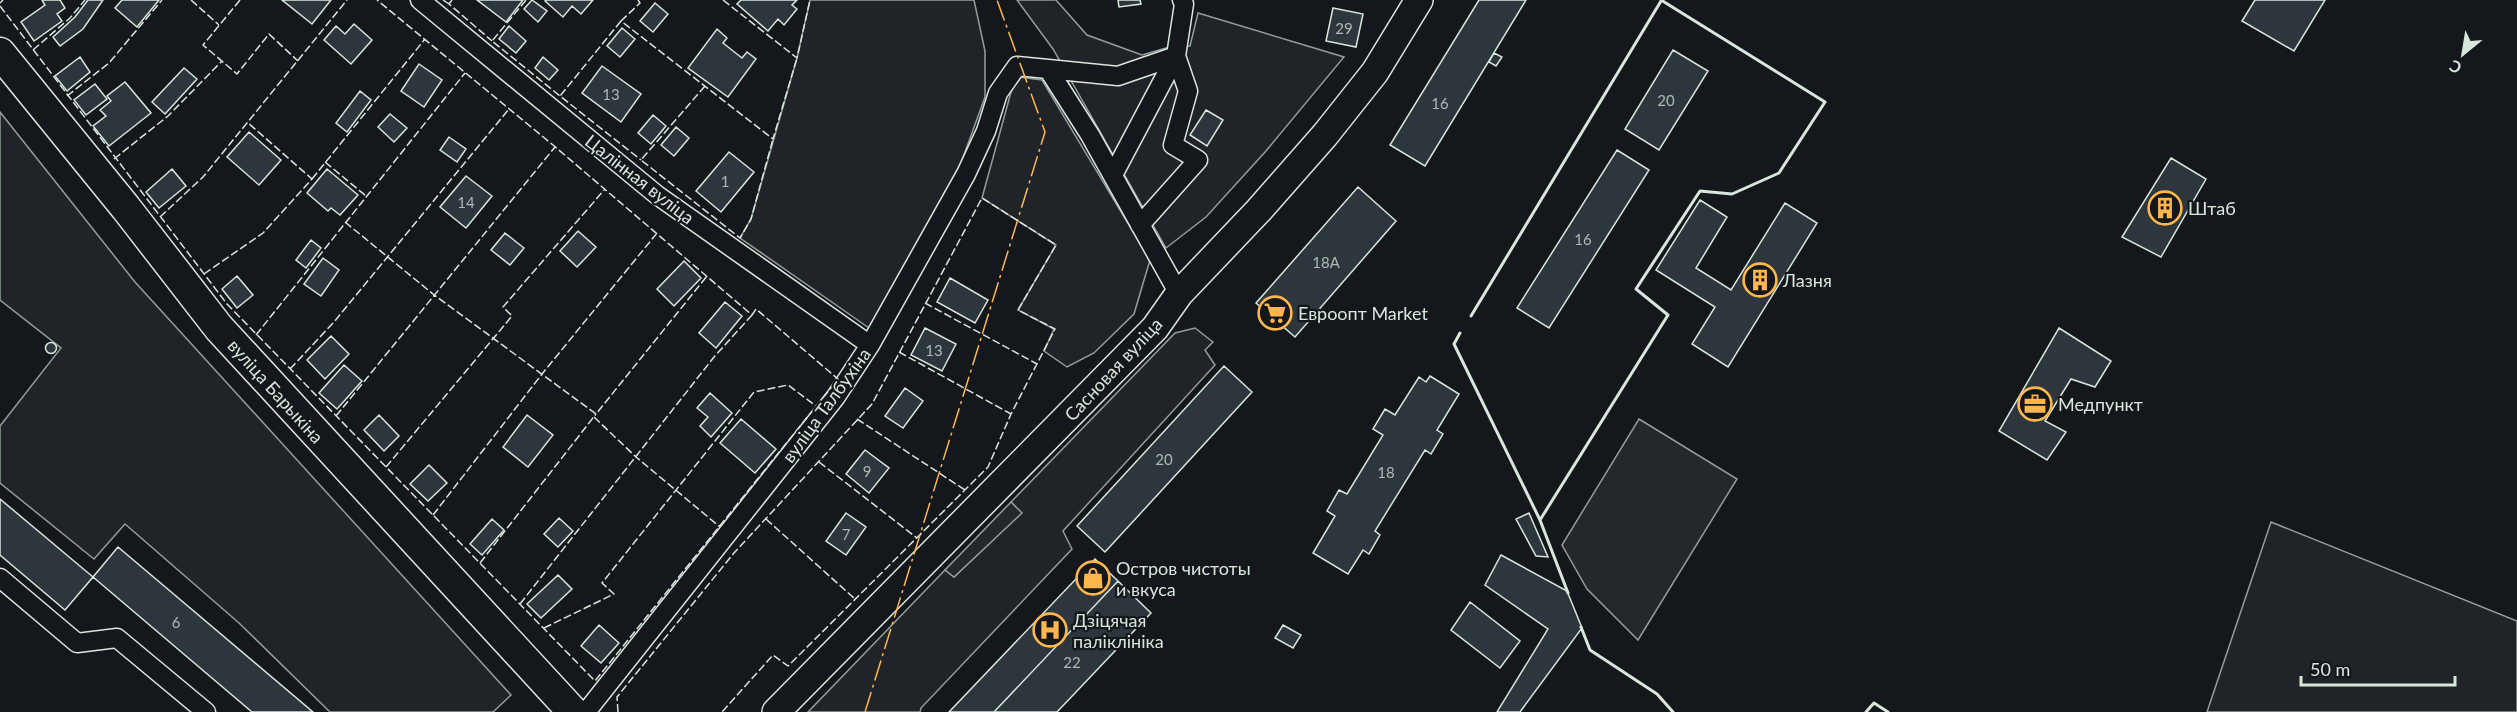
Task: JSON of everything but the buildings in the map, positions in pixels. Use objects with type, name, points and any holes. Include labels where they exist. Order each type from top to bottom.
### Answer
[{"type":"main road","name":"Сасновая вуліца","points":[[776,712],[1155,328],[1179,294],[1259,210],[1325,135],[1375,72],[1409,7]]},
{"type":"main road","name":"вуліца Барыкіна","points":[[0,53],[126,208],[219,328],[573,712]]},
{"type":"street","name":"Цалінная вуліца","points":[[420,0],[657,195],[870,345]]},
{"type":"street","points":[[1113,175],[1176,56],[1182,0]]},
{"type":"street","points":[[1048,69],[1118,76],[1176,56]]},
{"type":"street","points":[[1140,225],[1198,160],[1173,145],[1188,91],[1176,56]]},
{"type":"street","name":"вуліца Талбухіна","points":[[586,712],[835,398],[870,345],[966,174],[986,130],[998,93],[1017,66],[1048,69]]},
{"type":"street","points":[[1048,69],[1090,135],[1179,294]]},
{"type":"street","points":[[0,578],[77,643],[117,638],[206,712]]},
{"type":"shaded area","points":[[810,0],[974,0],[985,51],[985,97],[961,163],[869,328],[740,238],[751,219],[797,58]]},
{"type":"shaded area","points":[[1017,0],[1056,0],[1087,35],[1142,55],[1166,48],[1190,46],[1198,13],[1344,57],[1266,151],[1206,217],[1166,248],[1053,49]]},
{"type":"shaded area","points":[[1019,77],[1042,80],[1150,260],[1134,314],[1094,353],[1067,367],[1044,351],[1054,329],[1018,310],[1056,245],[982,198],[1011,92]]},
{"type":"shaded area","points":[[0,112],[135,282],[511,695],[493,712],[330,712],[239,623],[125,524],[94,559],[0,483],[0,426],[61,348],[0,300]]},
{"type":"shaded area","points":[[1195,328],[1213,342],[1205,350],[1215,365],[1063,531],[1072,549],[921,708],[920,712],[808,712],[945,570],[954,577],[1021,513],[1011,502],[1175,333]]},
{"type":"shaded area","points":[[1639,419],[1737,479],[1638,640],[1587,589],[1562,545]]},
{"type":"shaded area","points":[[1011,502],[1022,513],[954,577],[945,570]]},
{"type":"shaded area","points":[[2271,522],[2517,621],[2517,712],[2207,712]]},
{"type":"fence","points":[[0,3],[3,0]]},
{"type":"fence","points":[[33,50],[70,18],[85,0]]},
{"type":"fence","points":[[67,96],[109,63],[162,0]]},
{"type":"fence","points":[[191,0],[219,25]]},
{"type":"fence","points":[[240,0],[203,45],[237,74],[269,34],[298,61]]},
{"type":"fence","points":[[160,217],[203,177],[347,0]]},
{"type":"fence","points":[[0,6],[227,304],[595,681],[838,379],[756,309],[752,315],[553,145],[377,0]]},
{"type":"fence","points":[[443,0],[449,4]]},
{"type":"fence","points":[[452,0],[449,4],[492,41]]},
{"type":"fence","points":[[526,0],[492,41],[560,96]]},
{"type":"fence","points":[[638,0],[640,3],[621,21],[773,139],[797,58]]},
{"type":"fence","points":[[723,0],[797,58],[810,0]]},
{"type":"fence","points":[[621,21],[560,96],[641,160]]},
{"type":"fence","points":[[312,179],[425,39]]},
{"type":"fence","points":[[114,159],[168,116],[222,61]]},
{"type":"fence","points":[[256,335],[465,73]]},
{"type":"fence","points":[[705,86],[641,160],[740,238],[751,219],[773,139]]},
{"type":"fence","points":[[290,369],[334,322],[509,109]]},
{"type":"fence","points":[[204,274],[263,233],[312,179],[247,122]]},
{"type":"fence","points":[[336,416],[555,147]]},
{"type":"fence","points":[[325,162],[366,196]]},
{"type":"fence","points":[[386,467],[512,316],[503,307],[605,189]]},
{"type":"fence","points":[[618,712],[617,697],[734,553],[872,404],[982,198],[1056,245],[1018,310],[1055,329],[1011,414],[988,467],[788,666],[773,655],[722,712]]},
{"type":"fence","points":[[345,222],[433,294],[596,414],[707,276]]},
{"type":"fence","points":[[433,515],[542,374],[657,233]]},
{"type":"fence","points":[[925,303],[1037,364]]},
{"type":"fence","points":[[520,604],[714,357],[752,315]]},
{"type":"fence","points":[[899,352],[1011,414]]},
{"type":"fence","points":[[544,628],[614,594],[602,583],[754,392],[788,385],[816,406]]},
{"type":"fence","points":[[480,563],[596,414]]},
{"type":"fence","points":[[594,417],[636,457],[720,527]]},
{"type":"fence","points":[[857,419],[965,490]]},
{"type":"fence","points":[[819,462],[917,538]]},
{"type":"fence","points":[[766,519],[855,599]]},
{"type":"wall","points":[[1568,593],[1540,520],[1668,315],[1636,289],[1700,191],[1732,194],[1779,173],[1825,102],[1661,0]]},
{"type":"wall","points":[[1471,316],[1661,1]]},
{"type":"wall","points":[[1460,333],[1454,344],[1540,520]]},
{"type":"wall","points":[[1581,627],[1590,650],[1657,694],[1673,712]]},
{"type":"wall","points":[[1866,712],[1874,703],[1888,712]]},
{"type":"power","points":[[865,712],[1045,132],[997,0]]},
{"type":"place","name":"Штаб","points":[[2165,208]]},
{"type":"place","name":"Лазня","points":[[1760,280]]},
{"type":"place","name":"Евроопт Market","points":[[1275,313]]},
{"type":"place","name":"Медпункт","points":[[2035,404]]},
{"type":"place","name":"Остров чистоты и вкуса","points":[[1093,578]]},
{"type":"place","name":"Дзіцячая паліклініка","points":[[1050,630]]}]
